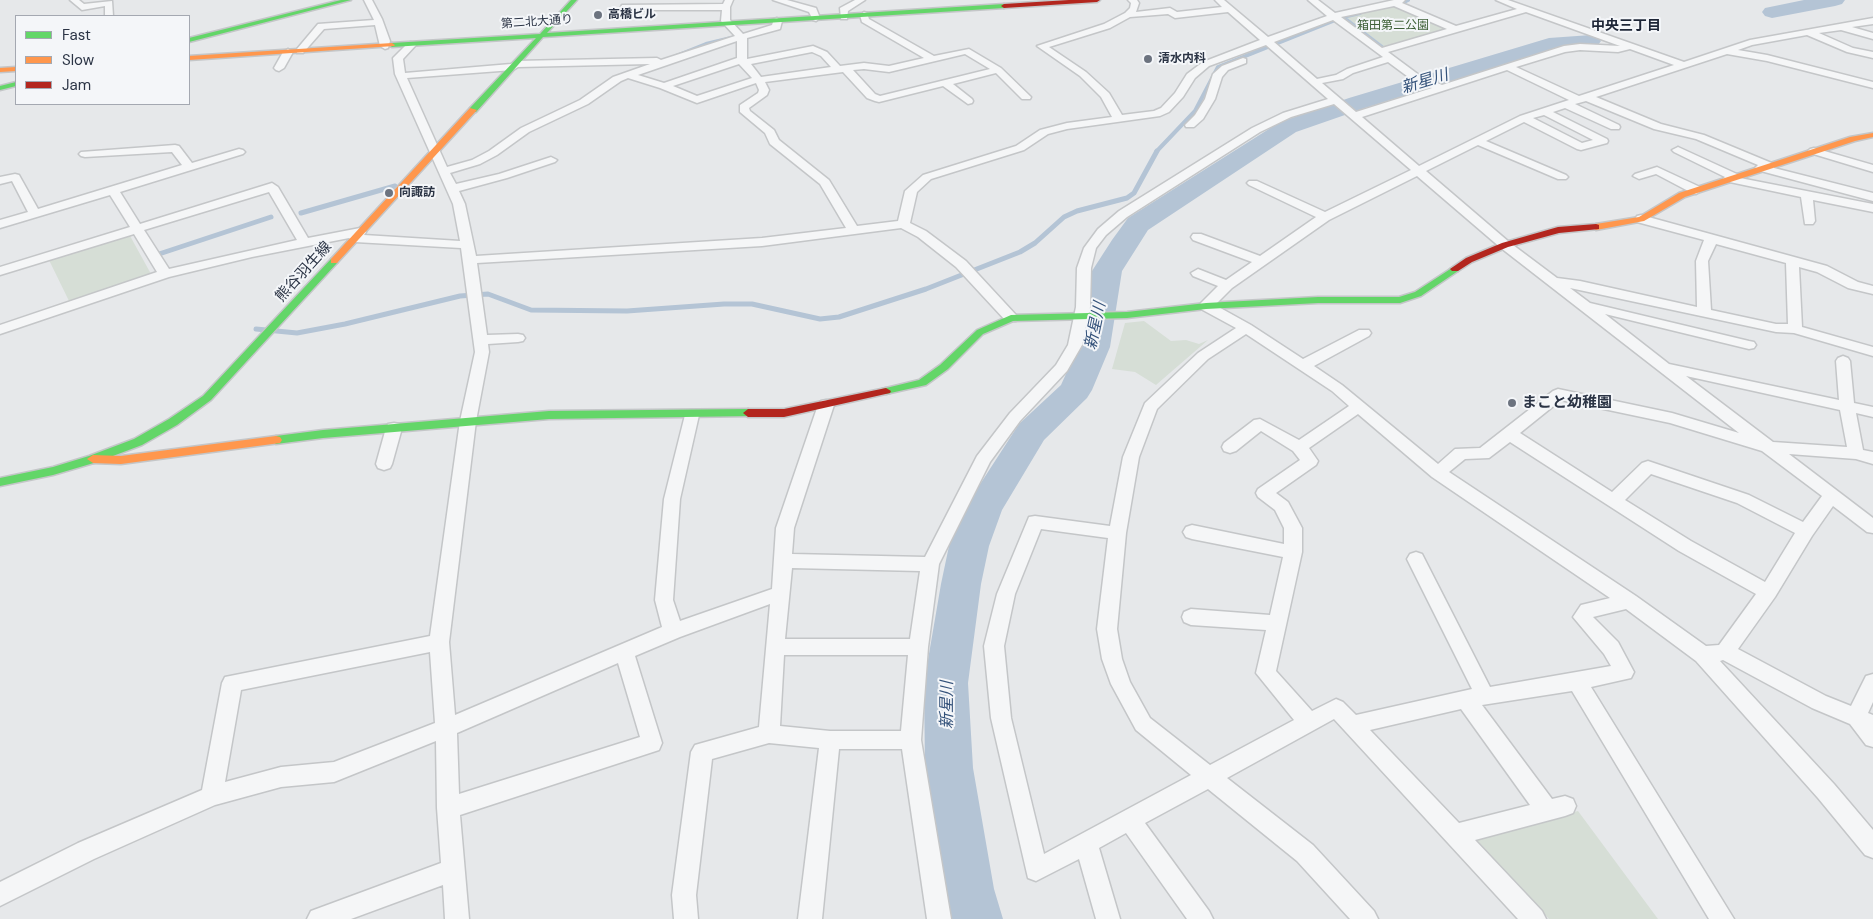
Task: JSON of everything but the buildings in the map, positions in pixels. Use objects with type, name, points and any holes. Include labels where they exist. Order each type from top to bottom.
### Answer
[{"type":"street","points":[[74,0],[82,8],[112,3],[109,15]]},
{"type":"street","points":[[190,38],[324,0]]},
{"type":"street","points":[[190,38],[348,0]]},
{"type":"street","points":[[368,0],[378,22],[385,46]]},
{"type":"street","name":"熊谷羽生線","points":[[0,482],[93,460],[138,442],[173,422],[200,403],[234,371],[574,0]]},
{"type":"street","points":[[777,0],[813,10],[816,18]]},
{"type":"street","points":[[844,17],[843,10],[860,0]]},
{"type":"street","name":"第二北大通り","points":[[190,58],[1097,0]]},
{"type":"street","points":[[1119,120],[1105,95],[1083,74],[1042,46],[1107,26],[1128,15],[1134,8],[1135,3],[1132,0]]},
{"type":"street","points":[[1219,0],[1505,245],[1873,528]]},
{"type":"street","points":[[1312,0],[1416,77],[1441,88]]},
{"type":"street","points":[[1500,0],[1684,65]]},
{"type":"street","points":[[1190,125],[1210,99],[1217,76],[1225,68],[1271,46],[1338,19],[1398,1],[1457,30]]},
{"type":"street","points":[[625,7],[727,4],[726,21],[731,24],[742,38],[743,62],[759,80],[764,90],[762,95],[744,108],[745,112],[770,132],[774,142],[825,182],[854,231]]},
{"type":"street","points":[[1128,15],[1170,11],[1175,15],[1230,9]]},
{"type":"street","points":[[1381,51],[1527,9]]},
{"type":"street","points":[[864,16],[865,20],[933,58]]},
{"type":"street","points":[[443,172],[476,162],[493,153],[525,130],[584,102],[606,86],[627,75],[720,43],[777,27],[777,21]]},
{"type":"street","points":[[279,68],[321,26],[378,22]]},
{"type":"street","points":[[1206,306],[1227,285],[1325,217],[1524,118],[1578,100],[1590,98],[1750,43],[1840,26],[1870,23]]},
{"type":"street","points":[[1840,26],[1873,36]]},
{"type":"street","points":[[1807,32],[1850,50],[1873,55]]},
{"type":"street","points":[[411,45],[398,58],[401,76],[432,143],[434,154],[459,204],[468,245],[482,352],[468,421],[439,642],[446,728],[448,808],[457,919]]},
{"type":"street","points":[[903,224],[911,191],[927,177],[1020,148],[1044,132],[1067,126],[1146,116],[1165,110],[1179,95],[1192,76],[1206,64],[1271,46]]},
{"type":"street","points":[[1353,115],[1564,49],[1580,47],[1618,49],[1632,46]]},
{"type":"street","points":[[664,86],[743,62],[813,49],[824,54],[871,96],[879,99],[998,70]]},
{"type":"street","points":[[627,75],[664,86],[697,100],[752,80],[864,66],[889,70],[966,51],[998,70],[1026,97]]},
{"type":"street","points":[[1725,51],[1768,58],[1873,85]]},
{"type":"street","points":[[1315,82],[1339,77],[1350,71],[1390,58]]},
{"type":"street","points":[[401,76],[514,65],[636,60],[664,63]]},
{"type":"street","points":[[1507,67],[1578,100]]},
{"type":"street","points":[[0,70],[15,69]]},
{"type":"street","points":[[0,81],[15,77]]},
{"type":"street","points":[[945,83],[968,101]]},
{"type":"street","points":[[0,88],[15,84]]},
{"type":"street","points":[[1590,98],[1658,127],[1700,138],[1766,167],[1873,197]]},
{"type":"street","points":[[939,919],[911,740],[918,648],[930,564],[983,460],[1015,417],[1062,368],[1075,345],[1083,307],[1084,268],[1090,248],[1102,232],[1123,214],[1256,130],[1286,115],[1335,100]]},
{"type":"street","points":[[1566,104],[1615,127]]},
{"type":"street","points":[[1524,118],[1580,147],[1604,141],[1544,111]]},
{"type":"street","points":[[93,460],[121,460],[324,434],[549,415],[784,413],[922,383],[944,367],[980,332],[1011,318],[1127,315],[1206,306],[1318,300],[1400,300],[1418,294],[1469,260],[1505,245],[1558,230],[1600,227],[1641,220],[1682,195],[1814,151],[1873,135]]},
{"type":"street","points":[[1477,141],[1562,177]]},
{"type":"street","points":[[85,154],[175,148],[189,167]]},
{"type":"street","points":[[1678,150],[1732,178],[1873,208]]},
{"type":"street","points":[[1814,151],[1873,169]]},
{"type":"street","points":[[0,224],[239,152]]},
{"type":"street","points":[[451,188],[503,176],[551,160]]},
{"type":"street","points":[[1639,176],[1657,170],[1696,190]]},
{"type":"street","points":[[0,181],[15,177],[35,214]]},
{"type":"street","points":[[1252,183],[1325,217]]},
{"type":"street","points":[[0,271],[272,187],[306,243]]},
{"type":"street","points":[[113,190],[165,274]]},
{"type":"street","points":[[1807,194],[1809,221]]},
{"type":"street","points":[[1641,220],[1822,269],[1853,286],[1873,290]]},
{"type":"street","points":[[470,260],[762,242],[903,224],[922,234],[961,264],[1011,318]]},
{"type":"street","points":[[0,330],[165,274],[252,253],[306,243],[358,235],[468,245]]},
{"type":"street","points":[[1197,237],[1261,261]]},
{"type":"street","points":[[1704,312],[1702,261],[1711,240]]},
{"type":"street","points":[[1792,261],[1795,329]]},
{"type":"street","points":[[1198,273],[1227,285]]},
{"type":"street","points":[[1552,282],[1580,285],[1776,328],[1795,329],[1873,352]]},
{"type":"street","points":[[1584,305],[1749,345]]},
{"type":"street","points":[[1206,306],[1246,328],[1337,388],[1438,473],[1628,601],[1703,655],[1826,791],[1873,847]]},
{"type":"street","points":[[1246,328],[1203,356],[1150,407],[1131,457],[1117,533],[1107,630],[1112,658],[1121,684],[1143,724],[1208,778],[1305,853],[1366,919]]},
{"type":"street","points":[[1302,366],[1364,333]]},
{"type":"street","points":[[480,340],[518,338]]},
{"type":"street","points":[[1842,361],[1847,406],[1856,453]]},
{"type":"street","points":[[1665,367],[1873,412]]},
{"type":"street","points":[[1438,473],[1461,454],[1483,454],[1558,394],[1672,418],[1769,447],[1856,453],[1873,458]]},
{"type":"street","points":[[769,734],[775,647],[782,593],[785,528],[826,405]]},
{"type":"street","points":[[1300,447],[1359,406]]},
{"type":"street","points":[[673,632],[664,600],[672,499],[691,415]]},
{"type":"street","points":[[1230,447],[1260,424],[1300,447],[1310,461],[1264,493],[1282,506],[1293,528],[1293,552],[1266,673],[1309,722]]},
{"type":"street","points":[[384,464],[394,428]]},
{"type":"street","points":[[1509,434],[1686,546],[1768,592]]},
{"type":"street","points":[[1614,500],[1648,467],[1744,499],[1806,531]]},
{"type":"street","points":[[1725,652],[1768,592],[1806,531],[1831,496]]},
{"type":"street","points":[[1117,533],[1035,522],[1006,594],[994,646],[1001,718],[1036,870],[1336,708],[1534,919]]},
{"type":"street","points":[[1192,532],[1293,552]]},
{"type":"street","points":[[1416,559],[1475,698],[1556,809],[1455,835]]},
{"type":"street","points":[[782,561],[930,564]]},
{"type":"street","points":[[0,894],[86,851],[212,796],[281,777],[334,772],[446,728],[673,632],[782,593]]},
{"type":"street","points":[[1352,725],[1475,698],[1577,682],[1624,672],[1610,648],[1582,618],[1588,610],[1628,601]]},
{"type":"street","points":[[1191,617],[1277,623]]},
{"type":"street","points":[[212,796],[232,683],[439,642]]},
{"type":"street","points":[[775,647],[918,648]]},
{"type":"street","points":[[448,808],[652,743],[624,652]]},
{"type":"street","points":[[1703,655],[1725,652],[1819,702],[1865,720]]},
{"type":"street","points":[[1577,682],[1722,919]]},
{"type":"street","points":[[1873,682],[1865,720],[1873,738]]},
{"type":"street","points":[[686,919],[684,895],[702,752],[769,734],[830,740],[911,740]]},
{"type":"street","points":[[810,919],[830,740]]},
{"type":"street","points":[[1130,820],[1201,919]]},
{"type":"street","points":[[1086,843],[1108,919]]},
{"type":"street","points":[[319,919],[453,870]]},
{"type":"green space","name":"箱田第二公園","points":[[1396,6],[1452,29],[1386,48],[1346,17]]},
{"type":"green space","points":[[129,234],[151,274],[69,301],[49,260]]},
{"type":"green space","points":[[1144,321],[1171,341],[1186,340],[1199,344],[1208,340],[1156,385],[1135,372],[1112,369],[1125,323]]},
{"type":"green space","points":[[1578,811],[1658,919],[1549,919],[1473,839]]},
{"type":"waterway","points":[[1402,3],[1408,0]]},
{"type":"waterway","name":"新星川","points":[[1772,12],[1835,0]]},
{"type":"waterway","points":[[1343,17],[1360,13]]},
{"type":"waterway","points":[[1156,152],[1195,111],[1218,67],[1343,17]]},
{"type":"waterway","points":[[1343,17],[1382,47]]},
{"type":"waterway","points":[[676,56],[706,44],[731,38]]},
{"type":"waterway","name":"新星川","points":[[976,919],[968,889],[949,768],[946,683],[961,584],[969,546],[983,509],[1031,432],[1075,390],[1094,347],[1107,271],[1122,246],[1138,224],[1288,127],[1357,103],[1556,42],[1591,41]]},
{"type":"waterway","points":[[256,329],[297,333],[345,324],[460,296],[488,294],[531,310],[627,311],[724,304],[752,304],[820,319],[839,317],[926,289],[1020,252],[1035,243],[1064,217],[1077,211],[1127,198],[1134,193],[1157,151]]},
{"type":"waterway","points":[[301,213],[395,186]]},
{"type":"waterway","points":[[156,255],[271,217]]},
{"type":"traffic: fast","points":[[190,40],[348,0]]},
{"type":"traffic: fast","points":[[473,110],[574,0]]},
{"type":"traffic: fast","points":[[392,45],[1004,6]]},
{"type":"traffic: fast","points":[[0,88],[15,84]]},
{"type":"traffic: fast","points":[[0,482],[53,471],[93,459],[138,442],[173,422],[207,398],[334,261]]},
{"type":"traffic: fast","points":[[886,391],[922,383],[944,367],[980,332],[1011,318],[1127,315],[1206,306],[1318,300],[1400,300],[1418,294],[1455,269]]},
{"type":"traffic: fast","points":[[276,440],[323,434],[549,415],[748,413]]},
{"type":"traffic: slow","points":[[190,58],[392,45]]},
{"type":"traffic: slow","points":[[0,70],[15,69]]},
{"type":"traffic: slow","points":[[334,261],[473,110]]},
{"type":"traffic: slow","points":[[1596,227],[1641,219],[1682,195],[1853,139],[1873,135]]},
{"type":"traffic: slow","points":[[93,459],[121,460],[276,440]]},
{"type":"traffic: jam","points":[[1004,6],[1097,0]]},
{"type":"traffic: jam","points":[[1455,269],[1469,260],[1505,245],[1558,230],[1596,227]]},
{"type":"traffic: jam","points":[[748,413],[784,413],[886,391]]},
{"type":"place","name":"高橋ビル","points":[[598,15]]},
{"type":"place","name":"清水内科","points":[[1148,59]]},
{"type":"place","name":"向諏訪","points":[[389,193]]},
{"type":"place","name":"まこと幼稚園","points":[[1512,403]]},
{"type":"district","name":"中央三丁目","points":[[1626,26]]}]
